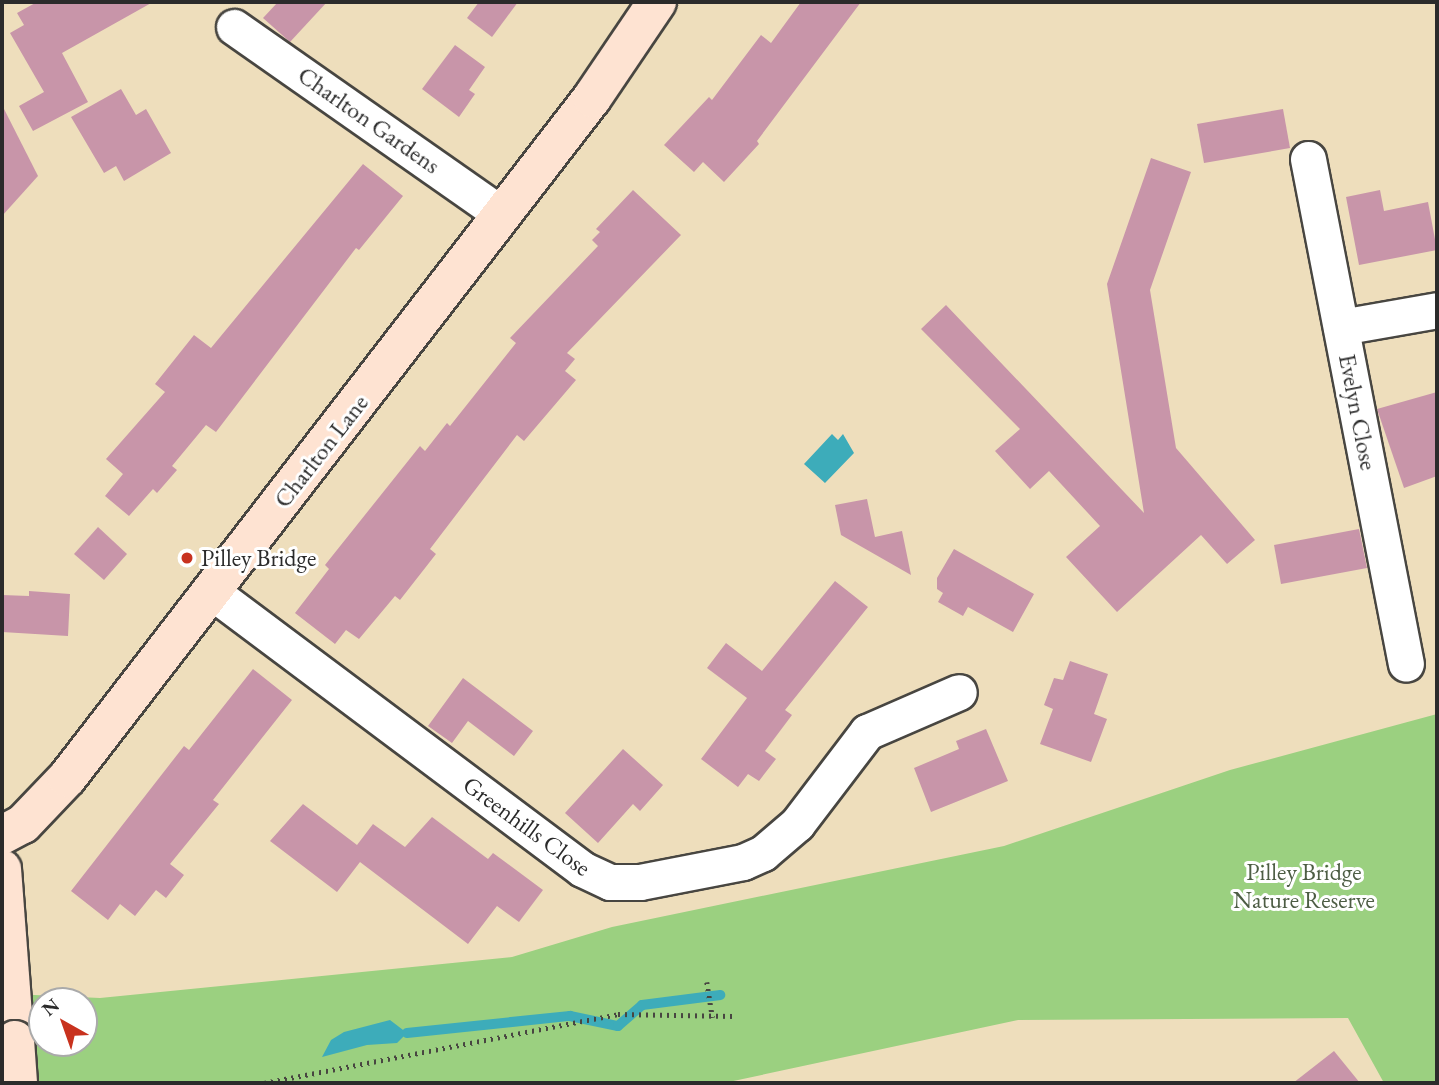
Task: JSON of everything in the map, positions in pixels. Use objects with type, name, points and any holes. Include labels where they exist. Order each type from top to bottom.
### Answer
[{"type":"street","name":"Charlton Lane","points":[[2,835],[23,824],[67,778],[502,215],[624,51],[657,2]]},
{"type":"street","name":"Charlton Gardens","points":[[234,27],[502,215]]},
{"type":"street","name":"Evelyn Close","points":[[1308,159],[1406,664]]},
{"type":"street","points":[[1342,327],[1437,310]]},
{"type":"street","name":"Greenhills Close","points":[[212,592],[582,869],[610,882],[640,882],[743,862],[764,853],[797,824],[866,732],[959,692]]},
{"type":"street","points":[[2,869],[18,1083]]},
{"type":"path","points":[[707,982],[713,1018]]},
{"type":"path","points":[[264,1083],[589,1020],[631,1014],[713,1018],[733,1016]]},
{"type":"green space","name":"Pilley Bridge Nature Reserve","points":[[1437,714],[1437,1083],[1384,1083],[1348,1018],[1018,1020],[724,1083],[2,1083],[13,994],[28,995],[28,1057],[98,1057],[98,998],[512,957],[612,927],[1004,846],[1230,770]]},
{"type":"water","points":[[832,434],[838,440],[843,434],[854,453],[825,483],[804,464]]},
{"type":"water","points":[[390,1020],[407,1033],[397,1043],[367,1045],[322,1057],[331,1040],[344,1032]]},
{"type":"building","points":[[37,2],[153,2],[62,53],[88,102],[33,131],[19,106],[44,92],[10,33],[24,25],[17,13]]},
{"type":"building","points":[[278,2],[327,2],[290,42],[263,18]]},
{"type":"building","points":[[479,2],[518,2],[492,37],[467,18]]},
{"type":"building","points":[[801,2],[861,2],[757,141],[759,144],[724,182],[703,162],[694,172],[664,145],[709,97],[712,100],[761,35],[771,43]]},
{"type":"building","points":[[455,45],[485,67],[469,90],[475,94],[459,117],[422,89]]},
{"type":"building","points":[[121,89],[136,115],[146,109],[171,153],[124,181],[116,166],[104,173],[71,117]]},
{"type":"building","points":[[2,105],[38,176],[2,216]]},
{"type":"building","points":[[1283,109],[1290,148],[1204,163],[1197,124]]},
{"type":"building","points":[[1151,158],[1191,172],[1150,290],[1176,448],[1255,540],[1227,564],[1201,535],[1117,612],[1066,557],[1100,526],[1049,471],[1030,489],[995,451],[1020,429],[921,329],[946,305],[1144,513],[1107,284]]},
{"type":"building","points":[[363,164],[403,196],[359,250],[356,248],[216,432],[206,425],[172,466],[177,470],[157,493],[153,489],[129,516],[105,496],[123,474],[106,459],[165,392],[155,384],[194,335],[211,348]]},
{"type":"building","points":[[633,190],[681,235],[567,353],[575,359],[565,371],[576,380],[524,441],[517,435],[430,549],[436,554],[400,600],[395,596],[359,639],[346,630],[335,644],[295,613],[329,569],[325,565],[420,446],[425,451],[447,423],[450,426],[516,343],[510,338],[598,246],[592,240],[600,232],[596,229]]},
{"type":"building","points":[[1380,190],[1384,211],[1428,202],[1437,250],[1359,265],[1346,197]]},
{"type":"building","points":[[1437,392],[1437,476],[1404,488],[1377,409]]},
{"type":"building","points":[[867,499],[875,537],[902,531],[911,575],[841,535],[835,505]]},
{"type":"building","points":[[98,527],[127,554],[104,580],[74,554]]},
{"type":"building","points":[[1359,529],[1367,568],[1281,584],[1274,545]]},
{"type":"building","points":[[954,549],[1034,594],[1013,632],[968,607],[963,616],[938,602],[943,593],[937,589],[937,578]]},
{"type":"building","points":[[835,581],[868,607],[785,710],[792,715],[765,751],[776,759],[759,781],[748,774],[738,787],[701,759],[747,698],[707,668],[726,643],[762,671]]},
{"type":"building","points":[[29,591],[70,594],[68,636],[2,632],[2,595],[29,596]]},
{"type":"building","points":[[1070,661],[1108,674],[1094,714],[1107,719],[1091,762],[1040,744],[1053,709],[1044,705],[1054,678],[1063,680]]},
{"type":"building","points":[[253,669],[292,700],[213,800],[219,804],[170,864],[184,875],[166,898],[156,890],[135,916],[120,904],[108,920],[71,891],[184,746],[189,750]]},
{"type":"building","points":[[463,678],[533,731],[514,756],[468,721],[452,743],[428,726]]},
{"type":"building","points":[[986,729],[1008,781],[931,812],[914,768],[959,749],[956,741]]},
{"type":"building","points":[[623,749],[663,785],[640,811],[633,804],[598,843],[565,813]]},
{"type":"building","points":[[303,804],[357,845],[373,824],[405,847],[432,817],[488,859],[493,853],[543,890],[519,922],[497,906],[468,944],[360,862],[337,892],[270,841]]},
{"type":"building","points":[[1334,1051],[1360,1083],[1293,1083]]},
{"type":"waterway","points":[[407,1033],[570,1016],[618,1026],[642,1005],[720,995]]},
{"type":"place","name":"Pilley Bridge","points":[[187,558]]}]
